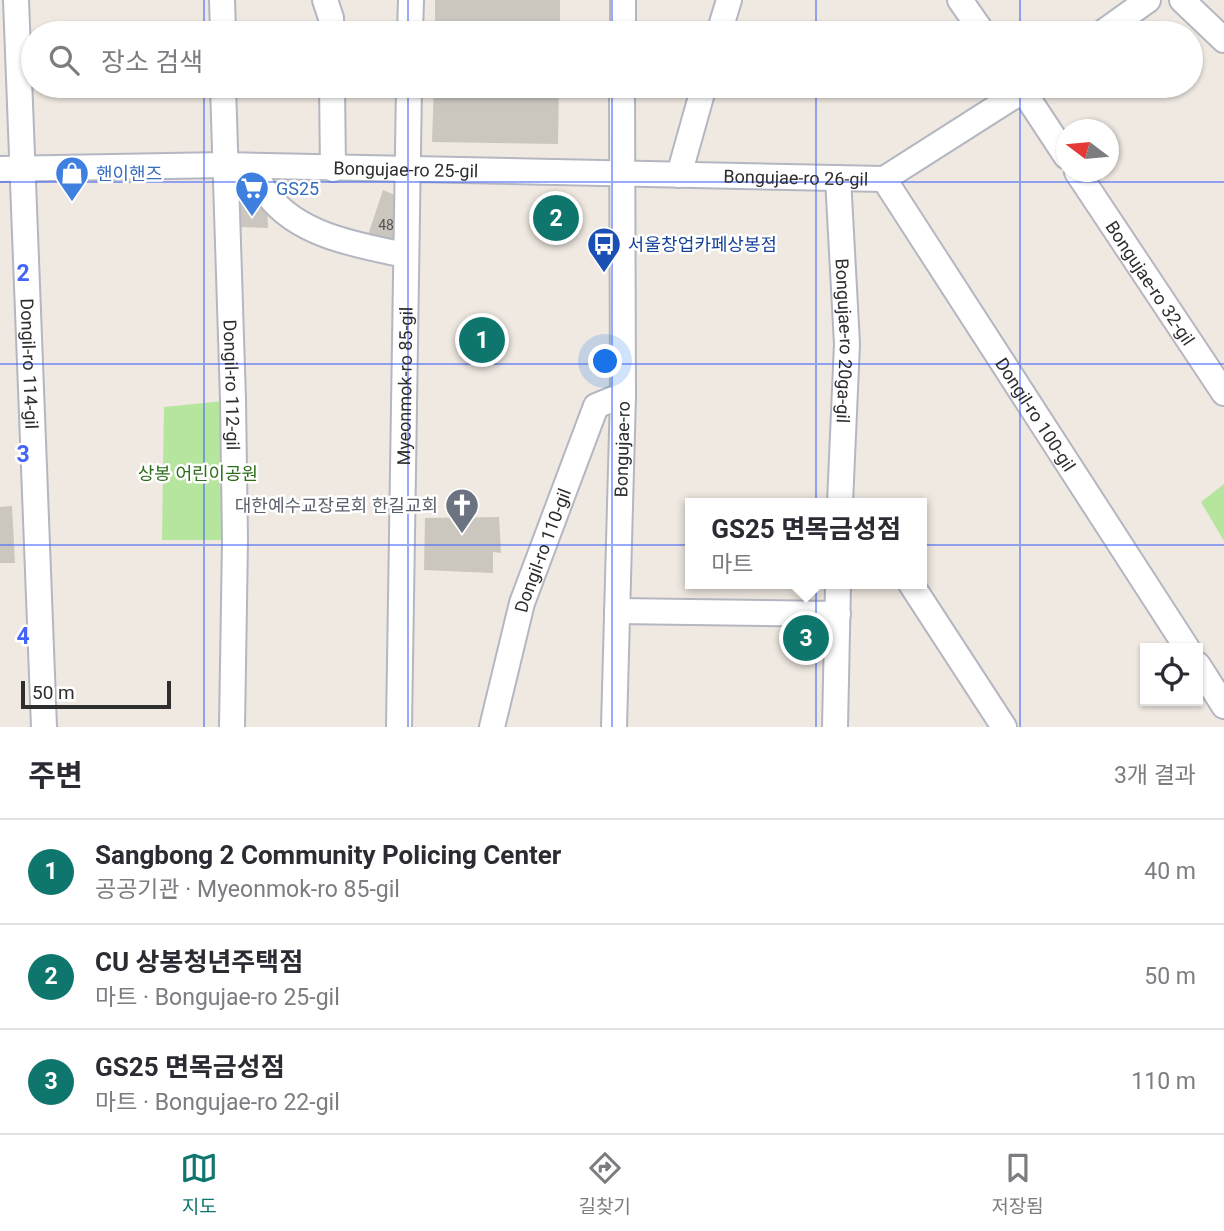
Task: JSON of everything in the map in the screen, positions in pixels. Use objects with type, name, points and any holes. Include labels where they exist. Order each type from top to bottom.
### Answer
[{"type":"street","name":"Dongil-ro 114-gil","points":[[16,0],[12,168],[44,727]]},
{"type":"street","points":[[222,0],[223,21]]},
{"type":"street","points":[[325,0],[331,21]]},
{"type":"street","points":[[410,21],[411,0]]},
{"type":"street","points":[[623,0],[623,21]]},
{"type":"street","points":[[723,21],[729,0]]},
{"type":"street","points":[[960,0],[975,21]]},
{"type":"street","points":[[1119,21],[1148,0]]},
{"type":"street","points":[[1182,0],[1224,40]]},
{"type":"street","name":"Dongil-ro 112-gil","points":[[223,98],[235,540],[232,727]]},
{"type":"street","points":[[332,98],[333,169]]},
{"type":"street","name":"Myeonmok-ro 85-gil","points":[[399,727],[408,98]]},
{"type":"street","name":"Bongujae-ro","points":[[614,727],[623,395],[622,98]]},
{"type":"street","points":[[679,175],[701,98]]},
{"type":"street","name":"Bongujae-ro 26-gil","points":[[620,174],[884,179],[1008,98]]},
{"type":"street","points":[[1032,98],[1056,139]]},
{"type":"street","name":"Bongujae-ro 25-gil","points":[[12,168],[224,165],[620,174]]},
{"type":"street","points":[[252,166],[268,195],[297,223],[354,245],[405,256]]},
{"type":"street","name":"Bongujae-ro 20ga-gil","points":[[838,178],[847,344],[840,498]]},
{"type":"street","name":"Dongil-ro 100-gil","points":[[884,179],[1184,643]]},
{"type":"street","name":"Bongujae-ro 32-gil","points":[[1084,182],[1224,393]]},
{"type":"street","name":"Dongil-ro 110-gil","points":[[492,727],[522,603],[596,407],[623,395]]},
{"type":"street","points":[[841,475],[856,498]]},
{"type":"street","points":[[835,727],[838,589]]},
{"type":"street","points":[[914,589],[1004,727]]},
{"type":"street","points":[[617,611],[838,614]]},
{"type":"street","points":[[1203,673],[1224,706]]},
{"type":"green space","name":"상봉 어린이공원","points":[[233,400],[235,540],[162,540],[164,407]]},
{"type":"green space","points":[[1224,484],[1224,541],[1201,502]]},
{"type":"building","points":[[435,0],[560,0],[560,21],[435,21]]},
{"type":"building","points":[[434,98],[559,98],[558,144],[432,142]]},
{"type":"building","name":"GS25","points":[[236,190],[254,190],[267,208],[268,228],[237,227]]},
{"type":"building","points":[[383,190],[402,198],[404,212],[393,248],[367,238]]},
{"type":"building","points":[[12,506],[15,563],[0,563],[0,507]]},
{"type":"building","name":"대한예수교장로회 한길교회","points":[[499,517],[501,553],[493,552],[493,573],[424,570],[425,518]]},
{"type":"place","name":"핸이핸즈","points":[[72,203]]},
{"type":"place","name":"GS25","points":[[252,218]]},
{"type":"place","name":"CU 상봉청년주택점","points":[[556,218]]},
{"type":"place","name":"서울창업카페상봉점","points":[[604,274]]},
{"type":"place","name":"Sangbong 2 Community Policing Center","points":[[482,340]]},
{"type":"place","name":"대한예수교장로회 한길교회","points":[[462,535]]},
{"type":"place","name":"GS25 면목금성점","points":[[806,638]]}]
